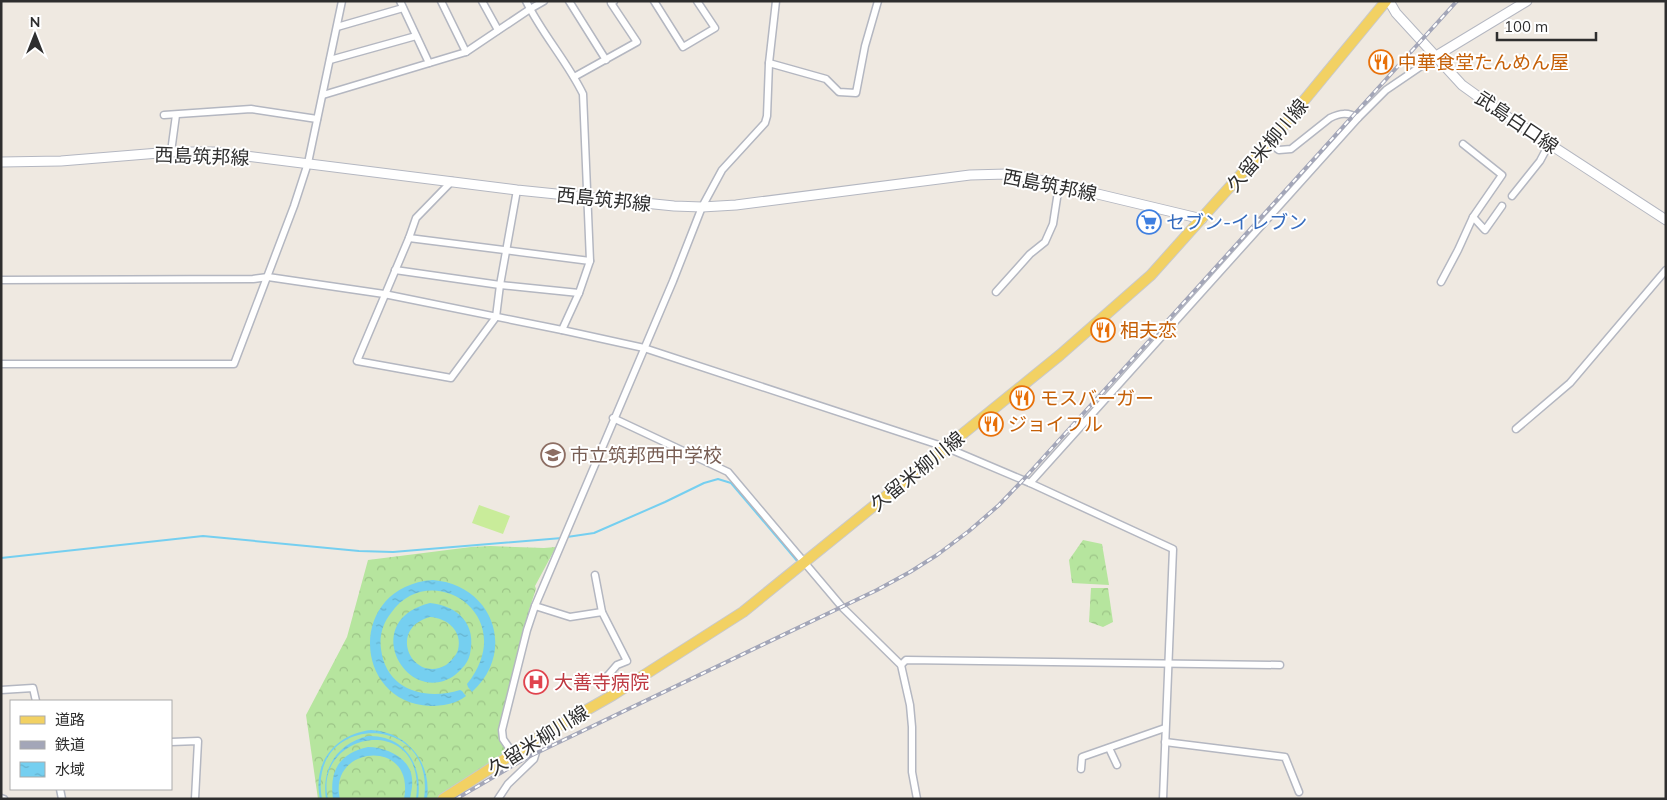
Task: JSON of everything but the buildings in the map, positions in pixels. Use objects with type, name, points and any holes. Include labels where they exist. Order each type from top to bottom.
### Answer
[{"type":"main road","name":"武島白口線","points":[[1388,1],[1396,14],[1462,85],[1494,108],[1666,220]]},
{"type":"main road","name":"久留米柳川線","points":[[443,799],[542,736],[613,695],[743,612],[1060,355],[1151,275],[1269,143],[1388,1]]},
{"type":"main road","points":[[1436,56],[1527,1]]},
{"type":"main road","name":"西島筑邦線","points":[[1,162],[61,161],[172,152],[214,152],[517,190],[674,206],[702,207],[736,205],[972,175],[1007,174],[1202,219]]},
{"type":"street","points":[[1,364],[234,364],[268,277],[308,163],[342,1]]},
{"type":"street","points":[[441,1],[466,52]]},
{"type":"street","points":[[482,1],[498,30]]},
{"type":"street","points":[[526,1],[553,48],[574,77],[583,94],[590,261],[580,293],[562,330]]},
{"type":"street","points":[[323,95],[466,52],[544,1]]},
{"type":"street","points":[[569,1],[606,60]]},
{"type":"street","points":[[654,1],[683,47],[715,28],[697,1]]},
{"type":"street","points":[[514,755],[503,739],[502,730],[527,630],[535,606],[702,207],[722,170],[765,123],[776,1]]},
{"type":"street","points":[[769,63],[826,79],[839,92],[856,93],[865,46],[878,1]]},
{"type":"street","points":[[574,77],[637,42],[612,2]]},
{"type":"street","points":[[337,27],[401,4],[429,63]]},
{"type":"street","points":[[330,60],[416,36]]},
{"type":"street","points":[[1030,483],[1358,118],[1386,90],[1436,56]]},
{"type":"street","points":[[164,115],[251,109],[317,119]]},
{"type":"street","points":[[1269,143],[1279,150],[1291,149],[1337,114],[1345,113],[1358,118]]},
{"type":"street","points":[[172,152],[176,115]]},
{"type":"street","points":[[1441,282],[1473,217],[1502,174],[1464,144]]},
{"type":"street","points":[[1512,196],[1540,161],[1549,144]]},
{"type":"street","points":[[452,181],[416,218],[356,361],[451,378],[496,317],[517,190]]},
{"type":"street","points":[[996,292],[1030,254],[1045,242],[1053,224],[1059,185]]},
{"type":"street","points":[[1473,217],[1485,230],[1502,206]]},
{"type":"street","points":[[409,238],[590,261]]},
{"type":"street","points":[[395,270],[500,285],[580,293]]},
{"type":"street","points":[[1516,429],[1570,383],[1666,270]]},
{"type":"street","points":[[1,280],[253,279],[268,277],[384,294],[644,348],[945,447],[1030,483],[1173,549],[1163,799]]},
{"type":"street","points":[[613,418],[728,472],[842,607],[901,665],[910,704],[912,772],[917,799]]},
{"type":"street","points":[[595,575],[602,612],[627,661],[617,665],[604,680],[613,695]]},
{"type":"street","points":[[535,606],[570,617],[602,612]]},
{"type":"street","points":[[901,665],[906,660],[1280,665]]},
{"type":"street","points":[[1,690],[33,688],[36,700]]},
{"type":"street","points":[[1081,769],[1082,757],[1165,728]]},
{"type":"street","points":[[498,799],[508,784],[534,759],[542,736]]},
{"type":"street","points":[[172,742],[198,741],[195,799]]},
{"type":"street","points":[[1165,742],[1285,757],[1299,792]]},
{"type":"street","points":[[1109,748],[1117,764]]},
{"type":"green space","points":[[479,505],[510,516],[503,534],[472,523]]},
{"type":"green space","points":[[1083,540],[1102,544],[1109,585],[1072,583],[1069,560]]},
{"type":"green space","points":[[490,546],[556,547],[535,586],[536,589],[529,610],[501,739],[506,746],[508,754],[436,799],[318,799],[306,715],[347,637],[368,560]]},
{"type":"green space","points":[[1091,588],[1108,588],[1113,622],[1103,627],[1089,622]]},
{"type":"water","points":[[433,580],[454,585],[471,594],[484,607],[492,622],[495,640],[493,658],[486,676],[472,692],[467,684],[481,659],[484,636],[477,616],[464,602],[447,593],[427,591],[408,597],[391,613],[382,630],[381,649],[384,663],[399,683],[409,689],[421,693],[434,694],[460,690],[466,696],[458,701],[439,706],[430,706],[404,700],[385,686],[374,666],[370,644],[374,622],[385,602],[405,587]]},
{"type":"water","points":[[430,603],[449,608],[463,618],[471,634],[470,654],[464,666],[455,675],[437,682],[421,681],[407,672],[398,659],[393,643],[397,627],[408,613]],"holes":[[[430,617],[448,623],[456,631],[459,643],[455,656],[446,665],[434,669],[423,667],[415,661],[409,653],[407,642],[409,632],[417,623]]]},
{"type":"water","points":[[371,730],[384,732],[396,737],[415,752],[426,773],[427,799],[424,799],[423,770],[411,749],[393,737],[372,733],[351,738],[333,750],[322,771],[322,799],[320,799],[318,786],[320,773],[323,762],[329,752],[347,737]]},
{"type":"water","points":[[368,736],[381,737],[392,741],[409,754],[418,775],[418,799],[416,799],[415,771],[405,752],[389,742],[370,740],[352,745],[337,758],[328,776],[328,799],[326,799],[326,777],[334,758],[348,744]]},
{"type":"water","points":[[368,747],[390,752],[407,765],[411,772],[412,781],[410,799],[404,799],[404,779],[397,765],[386,758],[372,756],[358,759],[346,768],[340,781],[340,799],[333,799],[333,779],[338,764],[350,754]]},
{"type":"waterway","points":[[567,537],[594,533],[704,483],[718,479],[731,483],[798,562]]},
{"type":"waterway","points":[[1,558],[203,536],[359,551],[393,552],[562,538]]},
{"type":"railway","points":[[456,799],[526,758],[877,590],[937,555],[969,531],[999,505],[1023,480],[1457,1]]},
{"type":"place","name":"中華食堂たんめん屋","points":[[1381,62]]},
{"type":"place","name":"セブン-イレブン","points":[[1149,222]]},
{"type":"place","name":"相夫恋","points":[[1103,330]]},
{"type":"place","name":"モスバーガー","points":[[1022,398]]},
{"type":"place","name":"ジョイフル","points":[[991,424]]},
{"type":"place","name":"市立筑邦西中学校","points":[[553,455]]},
{"type":"place","name":"大善寺病院","points":[[536,682]]}]
